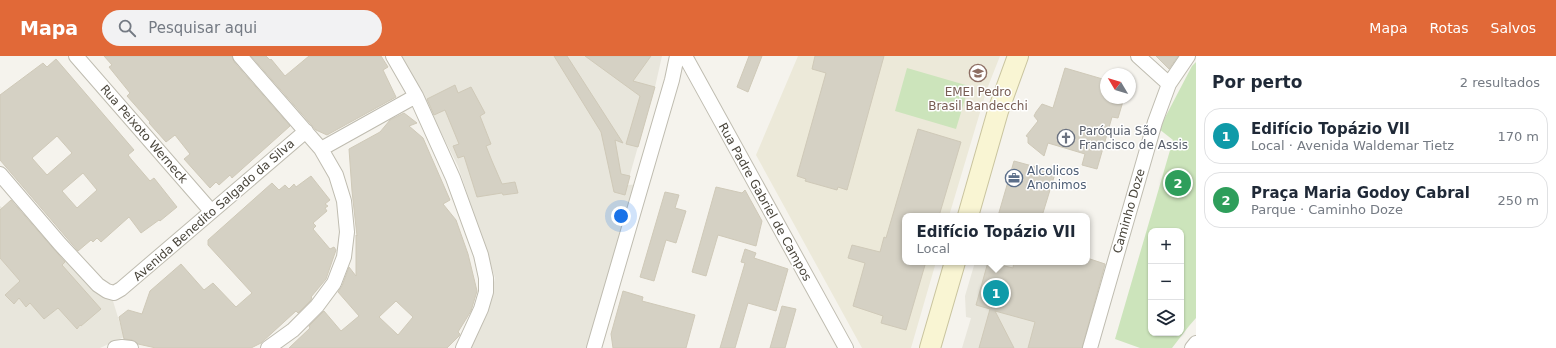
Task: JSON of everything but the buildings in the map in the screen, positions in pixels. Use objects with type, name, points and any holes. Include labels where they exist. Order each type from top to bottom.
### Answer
[{"type":"street","name":"Rua Peixoto Werneck","points":[[76,56],[211,211]]},
{"type":"street","points":[[240,56],[321,150],[336,175],[344,201],[347,232],[344,257],[334,283],[316,306],[293,330],[268,348]]},
{"type":"street","points":[[393,56],[416,96],[456,185],[481,254],[486,278],[486,292],[481,310],[463,348]]},
{"type":"street","points":[[595,348],[670,88],[677,56]]},
{"type":"street","name":"Rua Padre Gabriel de Campos","points":[[685,56],[846,348]]},
{"type":"street","points":[[969,213],[998,111],[1018,56]]},
{"type":"street","points":[[1138,56],[1169,84]]},
{"type":"street","name":"Caminho Doze","points":[[1090,348],[1151,135],[1169,84],[1188,56]]},
{"type":"street","points":[[321,150],[416,96]]},
{"type":"street","name":"Avenida Benedito Salgado da Silva","points":[[0,174],[60,244],[98,285],[107,291],[114,293],[121,289],[306,131]]},
{"type":"street","points":[[930,348],[954,265]]},
{"type":"street","points":[[1192,348],[1196,344]]},
{"type":"street","points":[[115,348],[131,348]]},
{"type":"shaded area","points":[[402,56],[662,56],[655,87],[627,185],[644,184],[597,348],[471,348],[488,308],[495,278],[458,166]]},
{"type":"shaded area","points":[[798,56],[1000,56],[987,89],[950,213],[902,213],[902,265],[935,265],[911,348],[862,348],[756,155]]},
{"type":"shaded area","points":[[0,206],[113,301],[124,337],[100,348],[0,348]]},
{"type":"shaded area","points":[[1090,259],[1109,265],[1085,348],[962,348],[971,318],[966,317],[965,296],[974,265],[1090,265]]},
{"type":"green space","points":[[1196,62],[1196,318],[1184,332],[1184,228],[1148,228],[1148,336],[1181,336],[1172,348],[1140,348],[1115,339],[1173,140],[1159,129],[1192,66]]},
{"type":"green space","points":[[907,68],[969,86],[956,129],[895,111]]},
{"type":"place","name":"EMEI Pedro Brasil Bandecchi","points":[[978,73]]},
{"type":"place","name":"Paróquia São Francisco de Assis","points":[[1066,138]]},
{"type":"place","name":"Alcolicos Anonimos","points":[[1014,178]]},
{"type":"place","name":"Praça Maria Godoy Cabral","points":[[1178,183]]},
{"type":"place","name":"Edifício Topázio VII","points":[[996,293]]}]
